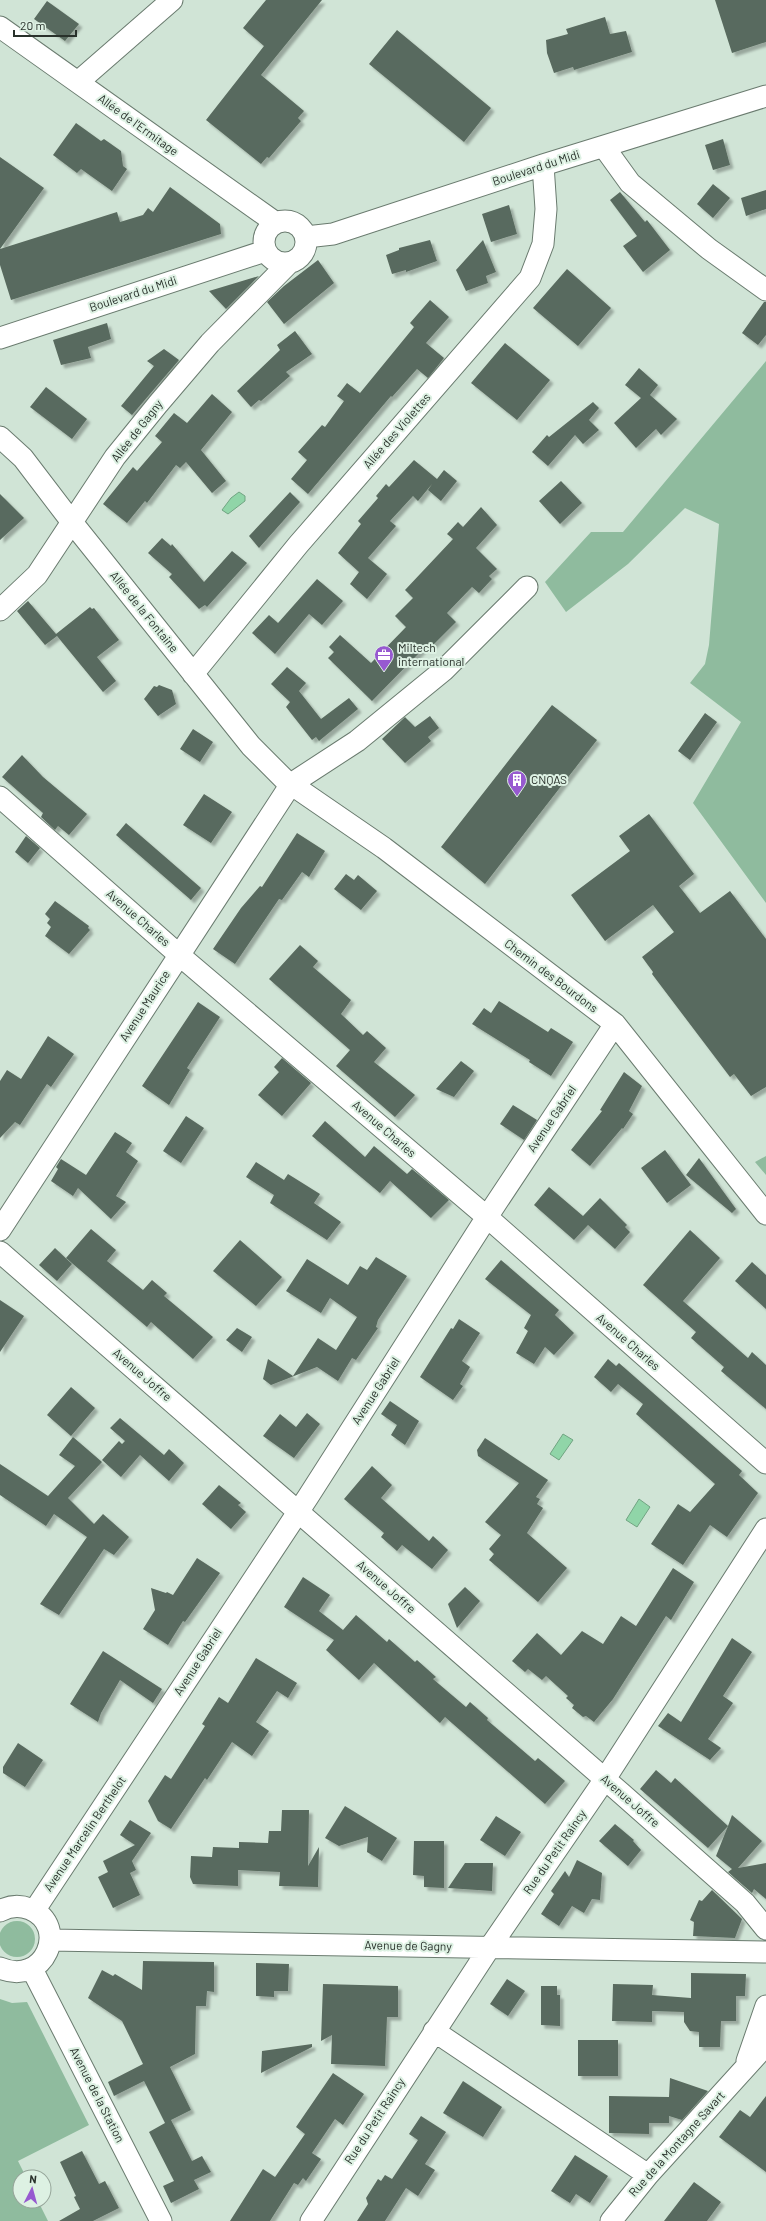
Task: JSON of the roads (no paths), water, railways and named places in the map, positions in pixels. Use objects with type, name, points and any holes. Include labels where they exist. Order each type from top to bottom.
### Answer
[{"type":"street","points":[[78,82],[172,0]]},
{"type":"street","name":"Allée de l'Ermitage","points":[[0,27],[276,223]]},
{"type":"street","name":"Boulevard du Midi","points":[[306,237],[333,234],[543,165],[766,96]]},
{"type":"street","points":[[604,146],[630,183],[709,249],[766,290]]},
{"type":"street","name":"Allée des Violettes","points":[[193,674],[298,545],[530,278],[543,244],[546,209],[543,165]]},
{"type":"street","points":[[288,221],[294,223],[299,226],[306,237],[305,250],[301,256],[289,263],[275,261],[265,250],[264,238],[266,232],[276,223],[288,221]]},
{"type":"street","name":"Boulevard du Midi","points":[[0,338],[265,250]]},
{"type":"street","name":"Allée de Gagny","points":[[0,610],[36,575],[115,457],[158,404],[210,343],[289,263]]},
{"type":"street","name":"Allée de la Fontaine","points":[[0,436],[23,458],[71,521],[251,746],[291,784]]},
{"type":"street","points":[[291,784],[357,741],[444,670],[527,587]]},
{"type":"street","name":"Avenue Maurice","points":[[0,1230],[178,954],[291,784]]},
{"type":"street","name":"Chemin des Bourdons","points":[[291,784],[384,848],[615,1024],[766,1214]]},
{"type":"street","name":"Avenue Charles","points":[[0,796],[178,954],[487,1217],[766,1463]]},
{"type":"street","name":"Avenue Gabriel","points":[[136,1758],[298,1512],[487,1217],[615,1024]]},
{"type":"street","name":"Avenue Joffre","points":[[0,1252],[605,1779],[745,1903],[766,1929]]},
{"type":"street","name":"Rue du Petit Raincy","points":[[311,2221],[434,2031],[605,1779],[766,1529]]},
{"type":"street","name":"Avenue Marcelin Berthelot","points":[[34,1911],[136,1758]]},
{"type":"street","points":[[0,1911],[12,1906],[24,1906],[34,1911],[46,1923],[50,1940],[45,1957],[32,1969],[22,1972],[11,1972],[0,1969]]},
{"type":"street","name":"Avenue de Gagny","points":[[50,1940],[766,1952]]},
{"type":"street","name":"Avenue de la Station","points":[[32,1969],[161,2221]]},
{"type":"street","name":"Rue de la Montagne Savart","points":[[745,2068],[766,2006]]},
{"type":"street","points":[[434,2031],[648,2175]]},
{"type":"street","name":"Rue de la Montagne Savart","points":[[611,2221],[648,2175],[766,2045]]},
{"type":"place","name":"Miltech international","points":[[384,672]]},
{"type":"place","name":"CNQAS","points":[[517,797]]}]
